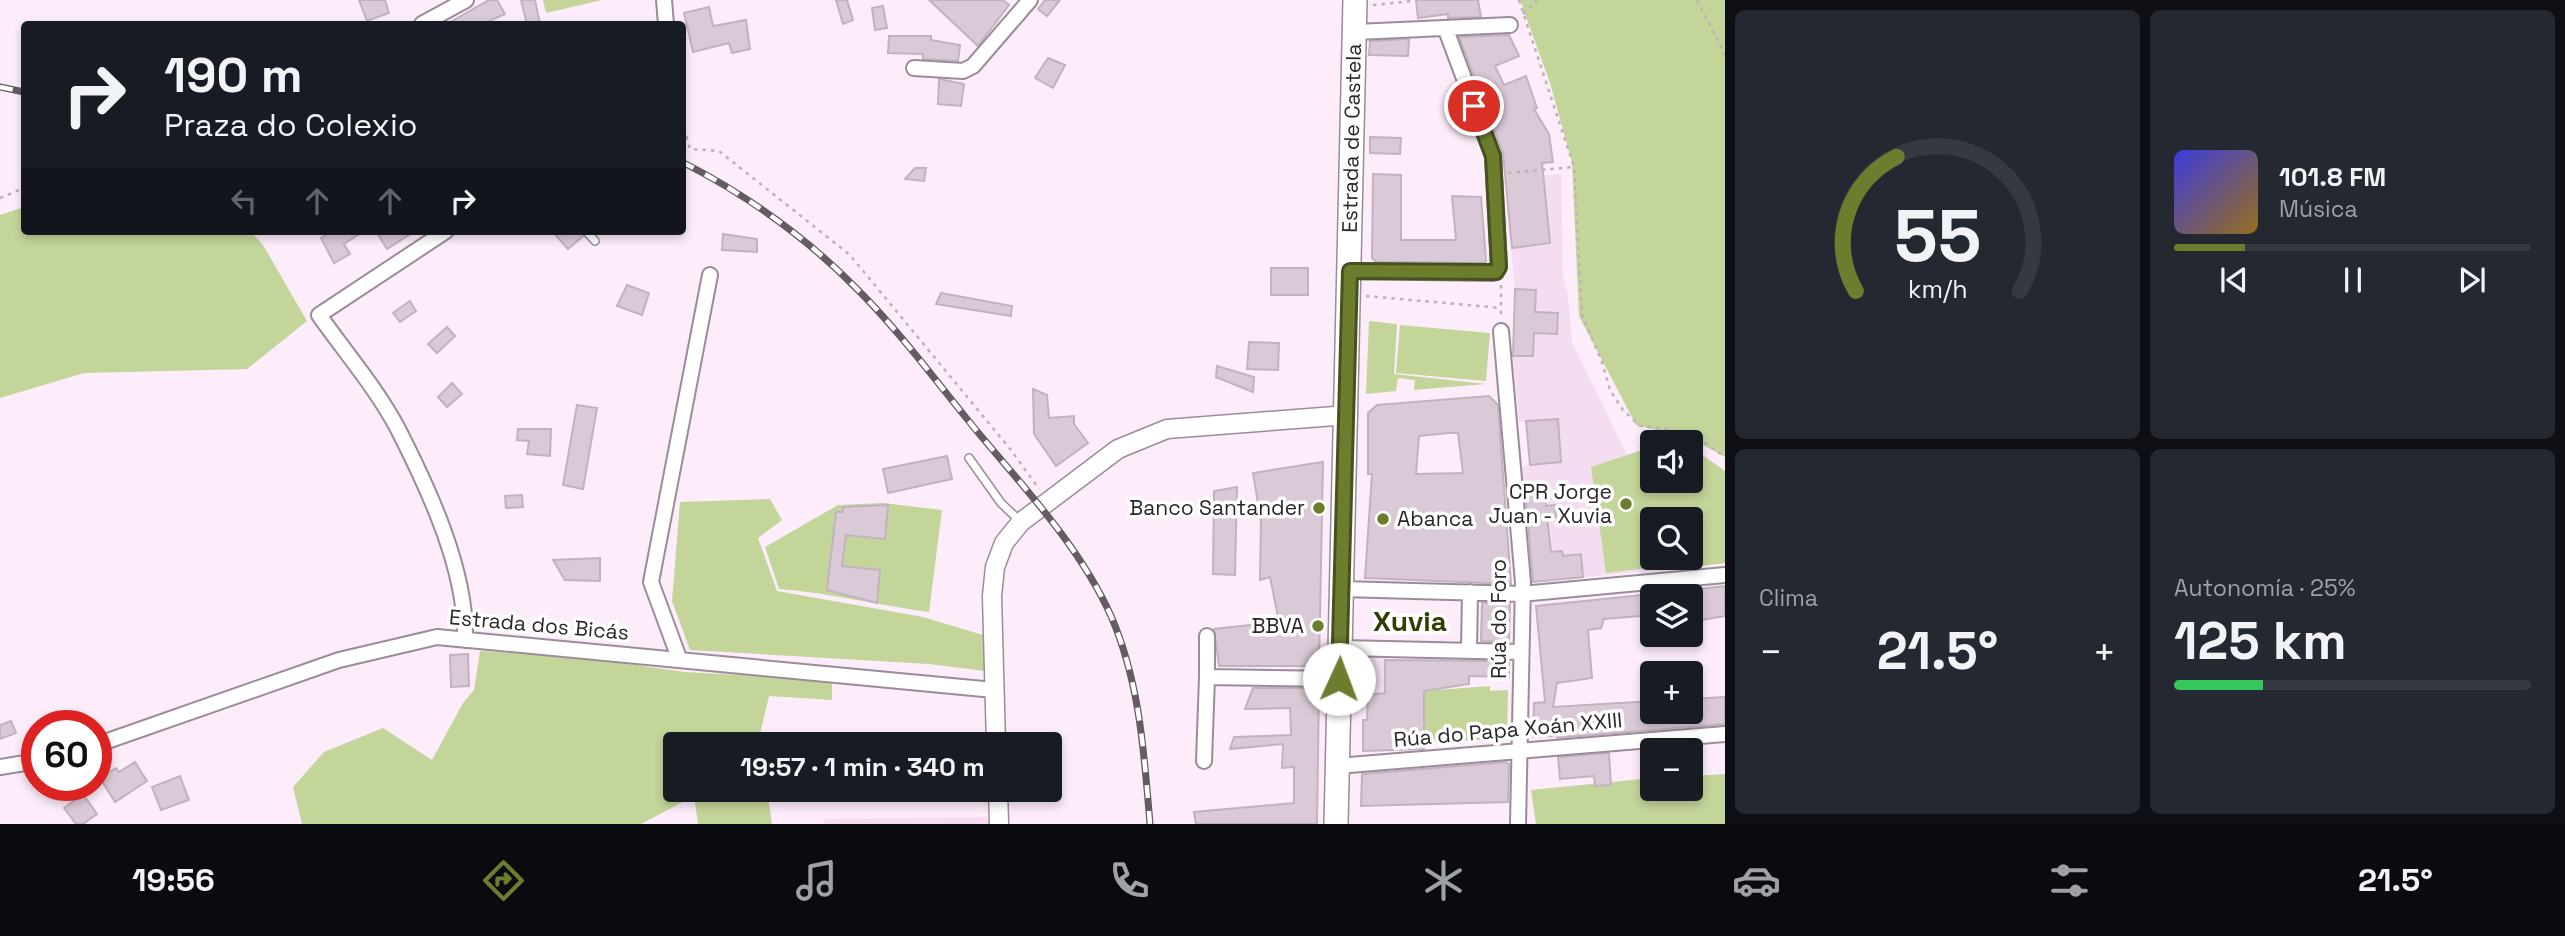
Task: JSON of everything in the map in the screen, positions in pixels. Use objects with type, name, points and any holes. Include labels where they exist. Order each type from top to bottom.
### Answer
[{"type":"main road","name":"Estrada de Castela","points":[[1336,824],[1348,415],[1355,3]]},
{"type":"street","points":[[428,21],[466,0]]},
{"type":"street","points":[[664,0],[666,21]]},
{"type":"street","points":[[914,68],[963,71],[973,66],[1030,0]]},
{"type":"street","points":[[1356,32],[1510,25]]},
{"type":"street","points":[[1350,271],[1496,272],[1499,267],[1493,156],[1446,30]]},
{"type":"street","points":[[440,235],[319,314],[397,427],[452,553],[466,610],[465,640]]},
{"type":"street","points":[[679,658],[650,582],[710,275]]},
{"type":"street","name":"Rúa do Foro","points":[[1501,331],[1522,594],[1518,824]]},
{"type":"street","points":[[996,732],[992,596],[995,567],[1004,543],[1021,522],[1118,449],[1167,429],[1348,415]]},
{"type":"street","points":[[1342,589],[1522,594],[1725,575]]},
{"type":"street","points":[[1469,650],[1470,593]]},
{"type":"street","points":[[1204,761],[1207,636]]},
{"type":"street","name":"Estrada dos Bicás","points":[[112,739],[339,660],[437,637],[994,690]]},
{"type":"street","points":[[1340,648],[1521,652]]},
{"type":"street","points":[[1207,677],[1339,679]]},
{"type":"street","name":"Rúa do Papa Xoán XXIII","points":[[1337,766],[1725,734]]},
{"type":"street","points":[[0,767],[21,764]]},
{"type":"street","points":[[998,802],[999,824]]},
{"type":"lane","points":[[590,235],[595,241]]},
{"type":"lane","points":[[969,458],[1002,503],[1021,522]]},
{"type":"path","points":[[1519,0],[1574,167],[1582,315],[1602,362],[1610,390],[1623,410],[1640,426],[1673,430],[1702,441],[1725,457]]},
{"type":"path","points":[[1523,13],[1537,0]]},
{"type":"path","points":[[1697,0],[1725,55]]},
{"type":"path","points":[[1355,3],[1413,1]]},
{"type":"path","points":[[686,134],[690,149],[719,151],[850,255],[1011,450],[1048,503]]},
{"type":"path","points":[[1493,174],[1574,167]]},
{"type":"path","points":[[0,198],[21,189]]},
{"type":"path","points":[[1496,272],[1501,288],[1501,331]]},
{"type":"path","points":[[1362,295],[1501,308]]},
{"type":"shaded area","points":[[1561,174],[1563,276],[1568,296],[1572,342],[1627,455],[1640,451],[1640,493],[1703,493],[1703,455],[1725,471],[1725,563],[1703,565],[1703,507],[1640,507],[1640,570],[1654,570],[1533,582],[1521,467],[1530,465],[1526,422],[1519,422],[1513,356],[1515,289],[1505,180]]},
{"type":"shaded area","points":[[1385,657],[1385,660],[1392,660],[1392,692],[1357,695],[1361,658]]},
{"type":"shaded area","points":[[991,817],[991,824],[824,824],[823,819]]},
{"type":"green space","points":[[543,0],[602,0],[546,13]]},
{"type":"green space","points":[[1520,0],[1725,0],[1725,457],[1703,445],[1703,430],[1656,430],[1636,425],[1579,316],[1572,162],[1550,83]]},
{"type":"green space","points":[[21,208],[21,235],[254,235],[263,245],[307,321],[247,369],[84,373],[0,398],[0,215]]},
{"type":"green space","points":[[1369,321],[1397,324],[1394,374],[1486,384],[1414,390],[1415,380],[1398,378],[1396,391],[1366,394]]},
{"type":"green space","points":[[1400,325],[1490,333],[1486,381],[1396,373]]},
{"type":"green space","points":[[1640,451],[1640,493],[1703,493],[1703,455],[1725,471],[1725,563],[1703,566],[1703,507],[1640,507],[1640,569],[1606,573],[1595,494],[1601,493],[1601,488],[1594,488],[1591,467]]},
{"type":"green space","points":[[770,499],[782,520],[758,538],[777,591],[923,617],[983,635],[985,671],[929,664],[690,650],[672,601],[680,502]]},
{"type":"green space","points":[[883,503],[942,510],[929,612],[779,589],[765,547],[838,505]]},
{"type":"green space","points":[[480,651],[578,657],[685,672],[832,680],[832,700],[769,696],[760,732],[663,732],[663,802],[683,802],[641,824],[302,824],[293,787],[324,752],[383,728],[432,760],[463,703],[474,690]]},
{"type":"green space","points":[[1490,686],[1490,691],[1508,690],[1507,738],[1424,744],[1424,691]]},
{"type":"green space","points":[[1725,774],[1725,824],[1536,824],[1531,790],[1640,779],[1640,801],[1703,801],[1703,775]]},
{"type":"green space","points":[[695,802],[769,802],[772,824],[698,824]]},
{"type":"building","points":[[359,0],[385,0],[389,13],[367,21]]},
{"type":"building","points":[[489,0],[497,0],[505,14],[490,21],[452,21]]},
{"type":"building","points":[[521,0],[535,0],[539,21],[526,21]]},
{"type":"building","points":[[836,0],[847,0],[853,20],[843,24]]},
{"type":"building","points":[[929,0],[1003,0],[1009,5],[978,46]]},
{"type":"building","points":[[1045,0],[1060,0],[1047,16],[1038,9]]},
{"type":"building","points":[[1416,0],[1478,0],[1481,17],[1448,18],[1448,14],[1418,18]]},
{"type":"building","points":[[883,6],[887,28],[875,30],[872,8]]},
{"type":"building","points":[[709,7],[713,26],[746,20],[750,49],[732,53],[729,43],[693,52],[684,13]]},
{"type":"building","points":[[1509,35],[1519,56],[1495,66],[1504,85],[1526,76],[1537,108],[1534,109],[1549,134],[1553,162],[1542,163],[1550,243],[1512,248],[1503,153],[1459,37]]},
{"type":"building","points":[[889,36],[931,36],[931,40],[960,45],[958,61],[923,59],[923,54],[888,53]]},
{"type":"building","points":[[1409,39],[1408,56],[1369,55],[1370,41]]},
{"type":"building","points":[[1048,58],[1065,65],[1053,88],[1035,78]]},
{"type":"building","points":[[939,79],[964,84],[961,106],[938,104]]},
{"type":"building","points":[[1370,137],[1401,138],[1400,154],[1370,153]]},
{"type":"building","points":[[915,168],[926,168],[924,181],[905,179]]},
{"type":"building","points":[[1373,174],[1401,175],[1401,240],[1456,240],[1452,196],[1481,197],[1486,261],[1376,262],[1372,258]]},
{"type":"building","points":[[723,234],[757,239],[757,252],[722,250]]},
{"type":"building","points":[[326,235],[358,235],[344,244],[350,254],[334,263],[321,238]]},
{"type":"building","points":[[378,235],[409,235],[387,249]]},
{"type":"building","points":[[556,235],[582,235],[583,236],[568,249]]},
{"type":"building","points":[[1271,268],[1308,268],[1308,295],[1271,295]]},
{"type":"building","points":[[627,285],[649,293],[642,315],[617,306]]},
{"type":"building","points":[[1515,289],[1536,290],[1535,312],[1558,313],[1557,334],[1534,333],[1533,356],[1513,356]]},
{"type":"building","points":[[941,293],[1012,306],[1011,316],[936,304]]},
{"type":"building","points":[[410,301],[416,311],[400,322],[393,313]]},
{"type":"building","points":[[447,327],[455,336],[437,353],[428,344]]},
{"type":"building","points":[[1249,342],[1279,343],[1278,370],[1247,369]]},
{"type":"building","points":[[1217,366],[1254,377],[1253,392],[1216,377]]},
{"type":"building","points":[[452,383],[462,394],[447,407],[438,397]]},
{"type":"building","points":[[1033,389],[1047,395],[1049,418],[1074,416],[1074,424],[1088,443],[1056,466],[1034,434]]},
{"type":"building","points":[[1489,396],[1498,405],[1511,584],[1365,578],[1372,474],[1368,474],[1368,413],[1377,405]],"holes":[[[1458,433],[1463,473],[1416,474],[1419,436]]]},
{"type":"building","points":[[577,405],[597,408],[583,489],[563,485]]},
{"type":"building","points":[[1558,419],[1561,462],[1530,465],[1526,421]]},
{"type":"building","points":[[518,429],[551,429],[550,456],[527,454],[529,441],[517,440]]},
{"type":"building","points":[[947,456],[952,479],[888,493],[883,469]]},
{"type":"building","points":[[1323,462],[1319,666],[1219,666],[1214,629],[1279,622],[1270,577],[1260,580],[1261,521],[1253,473]]},
{"type":"building","points":[[1237,487],[1235,575],[1213,574],[1214,491]]},
{"type":"building","points":[[1545,487],[1546,506],[1555,505],[1556,517],[1547,517],[1551,552],[1562,551],[1563,556],[1581,554],[1583,577],[1533,582],[1525,489]]},
{"type":"building","points":[[522,495],[523,507],[506,508],[505,496]]},
{"type":"building","points":[[888,505],[885,539],[846,535],[842,566],[880,570],[877,603],[827,590],[836,512],[843,512],[843,507]]},
{"type":"building","points":[[600,558],[600,581],[565,580],[553,560]]},
{"type":"building","points":[[1725,586],[1725,616],[1703,620],[1703,589]]},
{"type":"building","points":[[1640,595],[1640,616],[1604,619],[1601,628],[1588,630],[1592,678],[1557,683],[1553,707],[1640,702],[1640,724],[1703,724],[1703,698],[1725,697],[1725,724],[1557,738],[1533,737],[1534,703],[1545,702],[1536,606]]},
{"type":"building","points":[[1482,603],[1510,603],[1509,642],[1481,641]]},
{"type":"building","points":[[468,654],[469,686],[451,687],[450,655]]},
{"type":"building","points":[[1385,660],[1509,661],[1509,677],[1469,676],[1469,684],[1424,691],[1424,749],[1363,751],[1363,720],[1367,720],[1368,695],[1385,693]]},
{"type":"building","points":[[1253,688],[1319,688],[1317,824],[1196,824],[1194,812],[1294,803],[1294,767],[1282,768],[1283,744],[1230,749],[1234,737],[1291,735],[1290,708],[1245,709]]},
{"type":"building","points":[[11,721],[16,733],[0,739],[0,725]]},
{"type":"building","points":[[1609,753],[1611,785],[1595,786],[1594,776],[1560,779],[1558,757]]},
{"type":"building","points":[[135,762],[147,781],[115,802],[112,797],[112,770],[116,768],[119,772]]},
{"type":"building","points":[[1506,762],[1509,764],[1508,802],[1361,806],[1362,774]]},
{"type":"building","points":[[180,776],[189,800],[161,810],[152,787]]},
{"type":"building","points":[[74,801],[88,801],[97,814],[83,824],[76,824],[64,808]]},
{"type":"railway","points":[[0,87],[21,91]]},
{"type":"railway","points":[[686,164],[753,203],[797,235],[858,290],[906,343],[1069,544],[1099,591],[1121,641],[1139,718],[1150,824]]},
{"type":"place","name":"CPR Jorge Juan - Xuvia","points":[[1626,504]]},
{"type":"place","name":"Banco Santander","points":[[1319,508]]},
{"type":"place","name":"Abanca","points":[[1383,519]]},
{"type":"place","name":"BBVA","points":[[1318,626]]},
{"type":"district","name":"Xuvia","points":[[1410,621]]},
{"type":"route","points":[[1339,679],[1350,271],[1496,272],[1499,267],[1493,156],[1474,106]]}]
